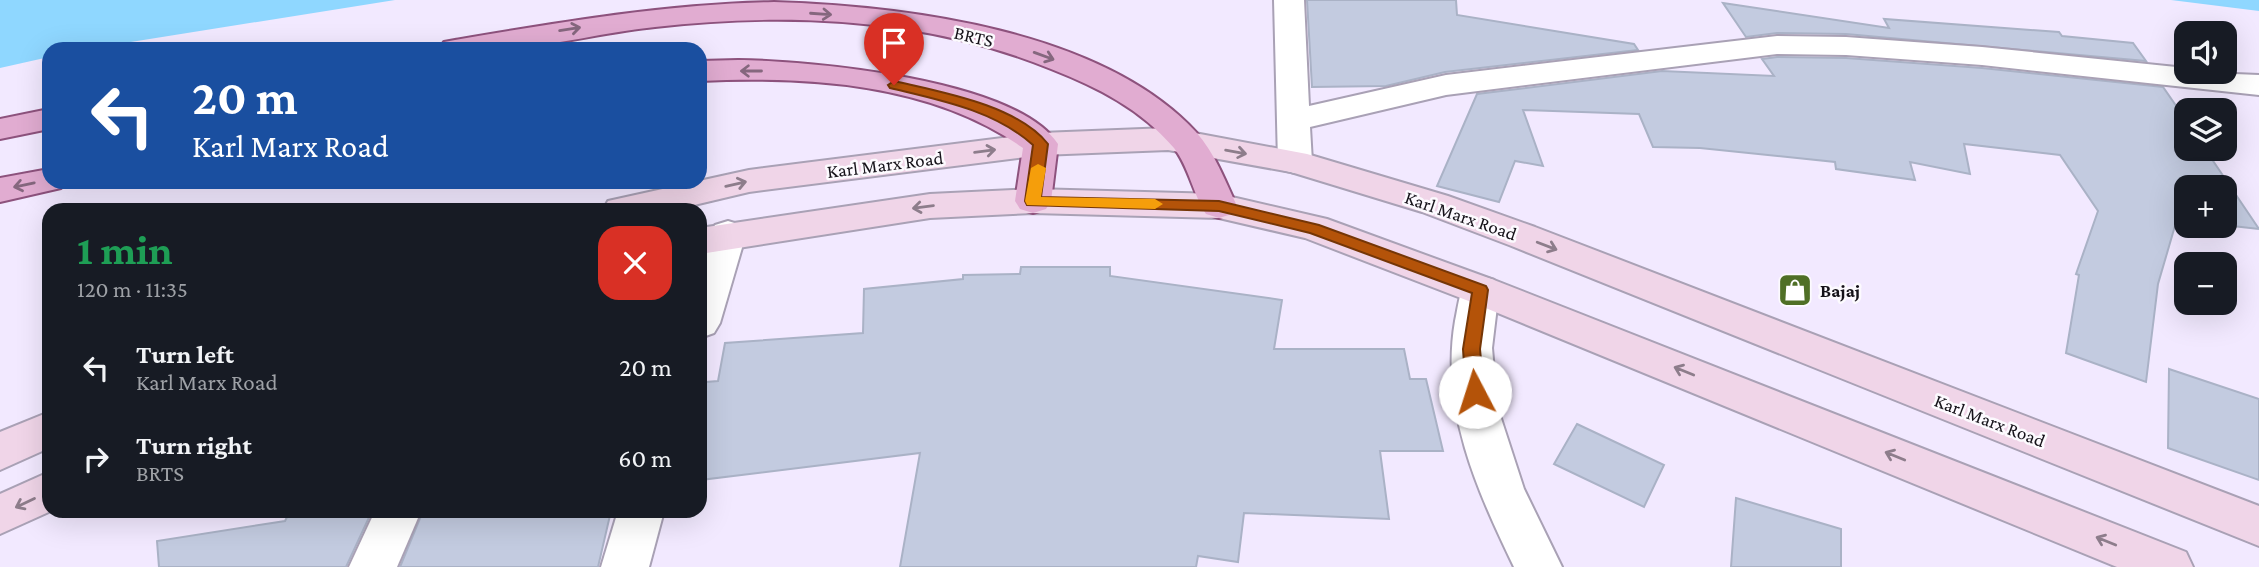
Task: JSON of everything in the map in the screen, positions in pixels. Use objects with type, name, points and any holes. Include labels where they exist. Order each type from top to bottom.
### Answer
[{"type":"main road","name":"BRTS","points":[[497,42],[593,26],[723,12],[786,12],[916,24],[1019,46],[1086,71],[1140,99],[1187,143],[1219,206]]},
{"type":"main road","points":[[707,71],[813,73],[916,89],[963,101],[1024,130],[1041,144],[1033,201]]},
{"type":"main road","points":[[0,129],[42,120]]},
{"type":"main road","name":"Karl Marx Road","points":[[652,203],[749,181],[1041,144],[1168,139],[1295,162],[1435,204],[1522,236],[2259,526]]},
{"type":"main road","points":[[0,190],[42,181]]},
{"type":"main road","points":[[714,238],[930,206],[1033,201],[1219,206],[1314,228],[1480,290],[2169,567]]},
{"type":"main road","points":[[0,452],[42,432]]},
{"type":"main road","points":[[0,515],[42,494]]},
{"type":"street","points":[[1289,0],[1295,162]]},
{"type":"street","points":[[1295,120],[1446,85],[1777,44],[1982,56],[2259,85]]},
{"type":"street","points":[[707,280],[714,238]]},
{"type":"street","points":[[1480,290],[1472,349],[1477,413],[1503,496],[1538,567]]},
{"type":"street","points":[[373,567],[395,518]]},
{"type":"street","points":[[625,567],[639,518]]},
{"type":"water","points":[[0,0],[395,0],[131,42],[42,42],[42,59],[0,68]]},
{"type":"water","points":[[2171,0],[2259,0],[2259,11]]},
{"type":"building","points":[[1307,0],[1456,0],[1457,15],[1634,44],[1638,50],[1445,72],[1386,86],[1312,87]]},
{"type":"building","points":[[1723,3],[1889,28],[1884,19],[2059,32],[2062,36],[2133,43],[2146,61],[1846,34],[1777,33],[1746,37]]},
{"type":"building","points":[[1846,58],[1982,68],[2163,87],[2174,103],[2174,161],[2213,161],[2223,175],[2174,175],[2174,229],[2158,284],[2146,382],[2066,353],[2079,275],[2076,274],[2098,211],[2060,155],[1964,144],[1970,174],[1910,162],[1915,180],[1836,169],[1835,162],[1700,148],[1653,147],[1639,114],[1523,110],[1543,166],[1515,161],[1499,202],[1437,186],[1477,94],[1662,71],[1774,76],[1762,59]]},
{"type":"building","points":[[2237,196],[2259,229],[2237,226]]},
{"type":"building","points":[[1021,267],[1110,267],[1110,276],[1282,300],[1274,349],[1404,349],[1410,379],[1426,379],[1443,451],[1380,451],[1389,519],[1244,513],[1238,562],[1198,556],[1196,567],[900,567],[920,453],[707,479],[707,382],[718,381],[725,343],[863,333],[864,289],[963,279],[963,275],[1020,274]]},
{"type":"building","points":[[2169,369],[2259,399],[2259,480],[2168,448]]},
{"type":"building","points":[[1577,424],[1664,465],[1644,507],[1554,464]]},
{"type":"building","points":[[1736,498],[1841,529],[1841,567],[1731,567]]},
{"type":"building","points":[[286,518],[369,518],[346,567],[159,567],[157,541],[285,521]]},
{"type":"building","points":[[420,518],[609,518],[598,567],[400,567]]},
{"type":"slow traffic","points":[[1038,168],[1033,201],[1155,204]]},
{"type":"place","name":"Bajaj","points":[[1795,290]]},
{"type":"route","points":[[894,85],[963,101],[1024,130],[1041,144],[1033,201],[1219,206],[1314,228],[1480,290],[1472,349],[1475,392]]}]
